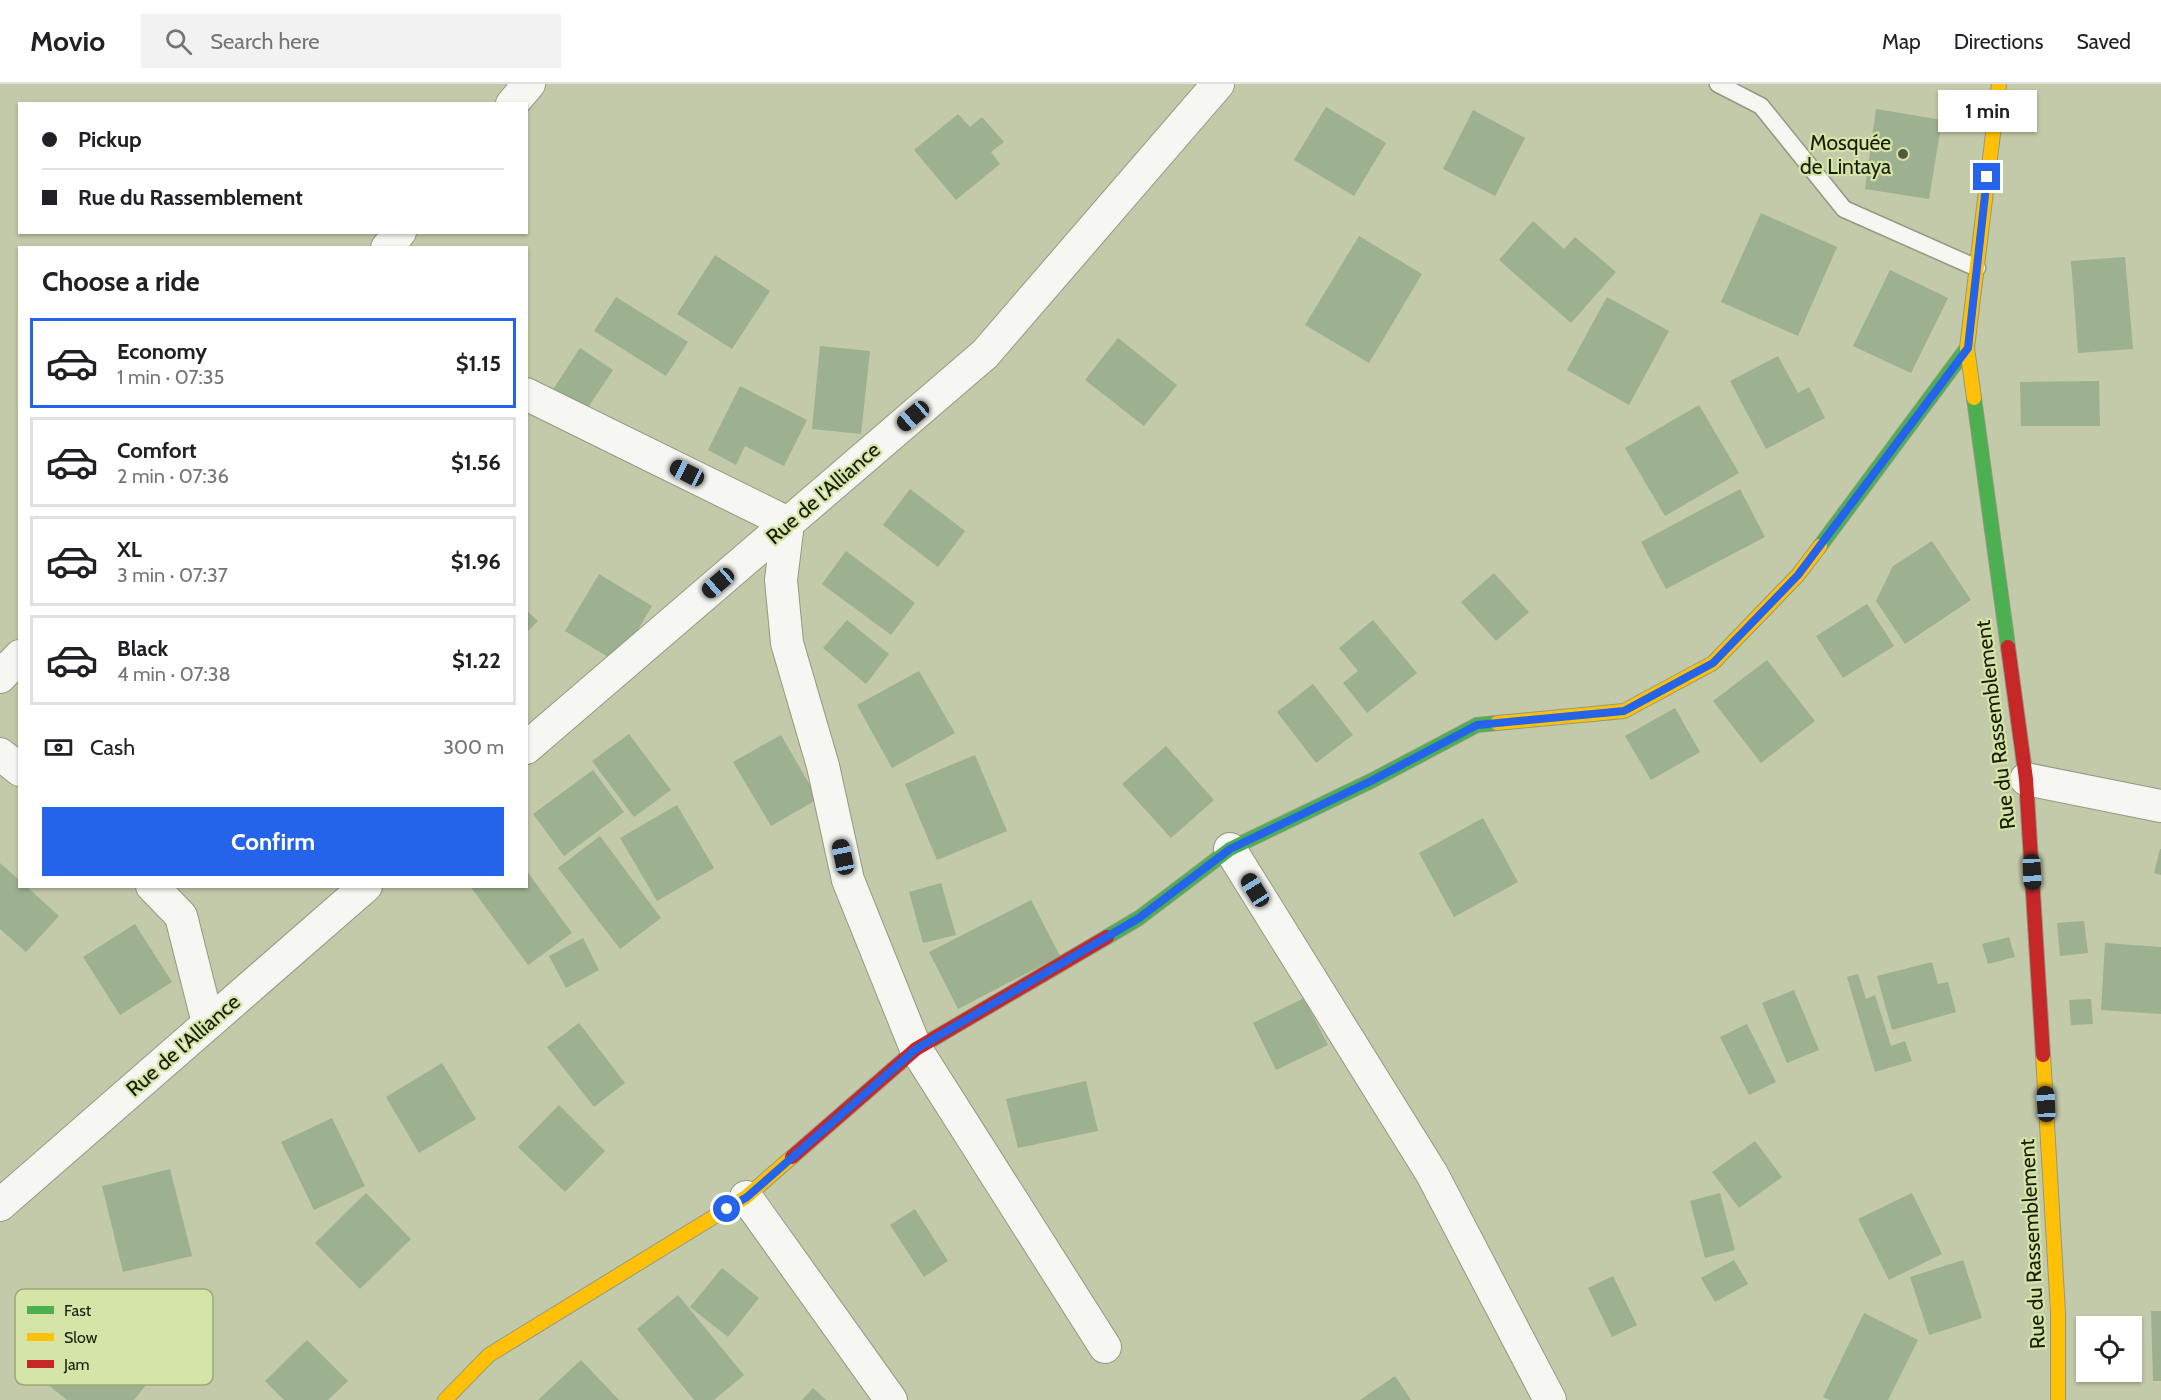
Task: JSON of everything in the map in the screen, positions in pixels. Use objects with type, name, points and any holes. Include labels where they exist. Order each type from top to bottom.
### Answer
[{"type":"street","points":[[514,102],[529,84]]},
{"type":"street","name":"Rue de l'Alliance","points":[[528,746],[985,354],[1218,84]]},
{"type":"street","name":"Rue du Rassemblement","points":[[1999,84],[1968,348],[2026,779],[2058,1313],[2058,1400]]},
{"type":"street","points":[[389,246],[398,234]]},
{"type":"street","points":[[446,1400],[489,1355],[747,1197],[916,1049],[1139,918],[1230,849],[1373,780],[1477,725],[1624,711],[1713,663],[1798,575],[1968,348]]},
{"type":"street","points":[[528,395],[788,523],[781,580],[787,643],[823,766],[848,880],[916,1049],[1105,1347]]},
{"type":"street","points":[[0,677],[18,658]]},
{"type":"street","points":[[0,754],[18,768]]},
{"type":"street","points":[[2026,779],[2161,806]]},
{"type":"street","points":[[1230,849],[1432,1174],[1550,1400]]},
{"type":"street","points":[[154,888],[182,916],[208,1023]]},
{"type":"street","name":"Rue de l'Alliance","points":[[0,1204],[364,888]]},
{"type":"street","points":[[747,1197],[891,1400]]},
{"type":"lane","points":[[1718,84],[1761,106],[1844,209],[1977,268]]},
{"type":"building","points":[[1326,107],[1386,143],[1354,196],[1294,160]]},
{"type":"building","name":"Mosquée de Lintaya","points":[[1876,109],[1942,120],[1929,199],[1865,189]]},
{"type":"building","points":[[1473,110],[1525,138],[1495,196],[1443,169]]},
{"type":"building","points":[[958,114],[970,127],[982,117],[1004,142],[991,152],[1000,164],[956,200],[914,150]]},
{"type":"building","points":[[1761,213],[1837,247],[1798,336],[1721,302]]},
{"type":"building","points":[[1533,221],[1564,249],[1575,237],[1616,272],[1571,323],[1499,260]]},
{"type":"building","points":[[1359,236],[1422,274],[1369,363],[1305,325]]},
{"type":"building","points":[[715,255],[770,291],[732,349],[677,314]]},
{"type":"building","points":[[2125,257],[2133,349],[2078,353],[2071,261]]},
{"type":"building","points":[[1890,270],[1948,298],[1911,373],[1853,346]]},
{"type":"building","points":[[616,297],[688,342],[666,376],[594,331]]},
{"type":"building","points":[[1607,297],[1669,331],[1629,405],[1567,370]]},
{"type":"building","points":[[1118,338],[1177,385],[1144,426],[1085,380]]},
{"type":"building","points":[[820,346],[870,351],[861,434],[812,429]]},
{"type":"building","points":[[580,348],[613,370],[585,412],[552,391]]},
{"type":"building","points":[[1778,356],[1798,393],[1809,387],[1825,418],[1766,449],[1730,381]]},
{"type":"building","points":[[2099,381],[2100,426],[2021,426],[2020,382]]},
{"type":"building","points":[[740,386],[807,420],[784,466],[745,446],[736,465],[708,450]]},
{"type":"building","points":[[1699,405],[1739,473],[1665,516],[1625,448]]},
{"type":"building","points":[[910,489],[965,531],[938,567],[883,525]]},
{"type":"building","points":[[1740,489],[1765,537],[1666,589],[1641,542]]},
{"type":"building","points":[[1932,541],[1971,600],[1905,644],[1876,601],[1893,566]]},
{"type":"building","points":[[846,551],[915,603],[891,635],[822,584]]},
{"type":"building","points":[[1494,573],[1529,612],[1496,641],[1461,602]]},
{"type":"building","points":[[599,574],[652,606],[618,663],[565,631]]},
{"type":"building","points":[[1867,604],[1894,646],[1843,678],[1816,636]]},
{"type":"building","points":[[528,612],[538,621],[528,631]]},
{"type":"building","points":[[847,620],[889,654],[866,684],[823,648]]},
{"type":"building","points":[[1373,620],[1417,673],[1367,713],[1343,683],[1358,671],[1339,648]]},
{"type":"building","points":[[1767,660],[1815,721],[1761,763],[1713,701]]},
{"type":"building","points":[[919,671],[955,733],[892,768],[857,705]]},
{"type":"building","points":[[1313,684],[1353,735],[1316,763],[1277,712]]},
{"type":"building","points":[[1675,708],[1700,752],[1651,780],[1625,736]]},
{"type":"building","points":[[629,734],[671,790],[634,817],[592,761]]},
{"type":"building","points":[[781,735],[818,799],[771,826],[733,762]]},
{"type":"building","points":[[1166,746],[1214,800],[1171,838],[1122,784]]},
{"type":"building","points":[[975,755],[1007,831],[937,860],[905,784]]},
{"type":"building","points":[[593,770],[624,812],[564,856],[533,814]]},
{"type":"building","points":[[677,805],[714,868],[657,901],[620,838]]},
{"type":"building","points":[[1483,818],[1518,882],[1454,917],[1419,853]]},
{"type":"building","points":[[600,836],[661,918],[620,949],[558,868]]},
{"type":"building","points":[[2161,849],[2161,875],[2154,873]]},
{"type":"building","points":[[0,863],[18,879],[18,888],[28,888],[59,916],[26,952],[0,929]]},
{"type":"building","points":[[528,873],[572,933],[528,965],[471,888],[528,888]]},
{"type":"building","points":[[941,883],[956,935],[923,943],[909,892]]},
{"type":"building","points":[[1031,900],[1060,956],[958,1009],[929,952]]},
{"type":"building","points":[[2084,921],[2088,953],[2060,956],[2057,923]]},
{"type":"building","points":[[135,924],[172,982],[120,1015],[83,957]]},
{"type":"building","points":[[2009,937],[2015,957],[1988,964],[1982,944]]},
{"type":"building","points":[[583,938],[599,970],[566,988],[549,956]]},
{"type":"building","points":[[2105,943],[2161,947],[2161,1014],[2101,1010]]},
{"type":"building","points":[[1932,962],[1938,984],[1948,982],[1956,1012],[1892,1030],[1877,976]]},
{"type":"building","points":[[1858,974],[1866,999],[1875,995],[1891,1046],[1905,1041],[1912,1061],[1875,1072],[1847,977]]},
{"type":"building","points":[[1794,990],[1819,1050],[1787,1063],[1762,1003]]},
{"type":"building","points":[[1304,998],[1328,1045],[1276,1070],[1253,1023]]},
{"type":"building","points":[[2091,999],[2093,1024],[2071,1025],[2069,1000]]},
{"type":"building","points":[[579,1023],[625,1083],[594,1107],[547,1047]]},
{"type":"building","points":[[1747,1024],[1776,1082],[1749,1095],[1720,1037]]},
{"type":"building","points":[[442,1063],[476,1119],[419,1153],[386,1097]]},
{"type":"building","points":[[1086,1081],[1098,1131],[1018,1148],[1006,1099]]},
{"type":"building","points":[[559,1105],[605,1151],[565,1192],[518,1147]]},
{"type":"building","points":[[332,1118],[365,1186],[314,1210],[281,1142]]},
{"type":"building","points":[[1755,1141],[1782,1177],[1739,1208],[1712,1172]]},
{"type":"building","points":[[170,1169],[192,1256],[123,1272],[102,1186]]},
{"type":"building","points":[[366,1193],[411,1239],[360,1289],[315,1243]]},
{"type":"building","points":[[1720,1193],[1735,1250],[1705,1258],[1690,1201]]},
{"type":"building","points":[[1912,1193],[1942,1254],[1889,1280],[1858,1219]]},
{"type":"building","points":[[915,1209],[948,1261],[924,1277],[890,1225]]},
{"type":"building","points":[[1734,1260],[1748,1284],[1715,1302],[1701,1278]]},
{"type":"building","points":[[1963,1260],[1982,1318],[1929,1335],[1910,1277]]},
{"type":"building","points":[[722,1268],[759,1298],[728,1337],[690,1307]]},
{"type":"building","points":[[1613,1276],[1637,1325],[1612,1337],[1588,1288]]},
{"type":"building","points":[[678,1295],[744,1375],[714,1400],[694,1400],[637,1329]]},
{"type":"building","points":[[2151,1311],[2161,1311],[2161,1381],[2153,1381]]},
{"type":"building","points":[[1864,1313],[1918,1340],[1888,1400],[1830,1400],[1823,1397]]},
{"type":"building","points":[[307,1340],[348,1381],[328,1400],[284,1400],[265,1381]]},
{"type":"building","points":[[581,1360],[619,1400],[538,1400]]},
{"type":"building","points":[[1395,1376],[1411,1400],[1360,1400]]},
{"type":"building","points":[[48,1385],[146,1385],[134,1400],[67,1400]]},
{"type":"building","points":[[813,1388],[826,1400],[802,1400]]},
{"type":"traffic: fast","points":[[1820,546],[1967,348]]},
{"type":"traffic: fast","points":[[1974,398],[2008,647]]},
{"type":"traffic: fast","points":[[1107,937],[1139,918],[1230,849],[1373,780],[1477,725],[1497,723]]},
{"type":"traffic: slow","points":[[1974,398],[1967,348],[1999,84]]},
{"type":"traffic: slow","points":[[1497,723],[1624,711],[1713,663],[1798,575],[1820,546]]},
{"type":"traffic: slow","points":[[2043,1055],[2058,1313],[2058,1400]]},
{"type":"traffic: slow","points":[[445,1400],[489,1355],[746,1197],[792,1157]]},
{"type":"traffic: jam","points":[[2008,647],[2026,779],[2043,1055]]},
{"type":"traffic: jam","points":[[792,1157],[916,1049],[1107,937]]},
{"type":"place","name":"Mosquée de Lintaya","points":[[1903,154]]},
{"type":"route","points":[[727,1209],[747,1197],[916,1049],[1139,918],[1230,849],[1373,780],[1477,725],[1624,711],[1713,663],[1798,575],[1968,348],[1987,177]]}]
